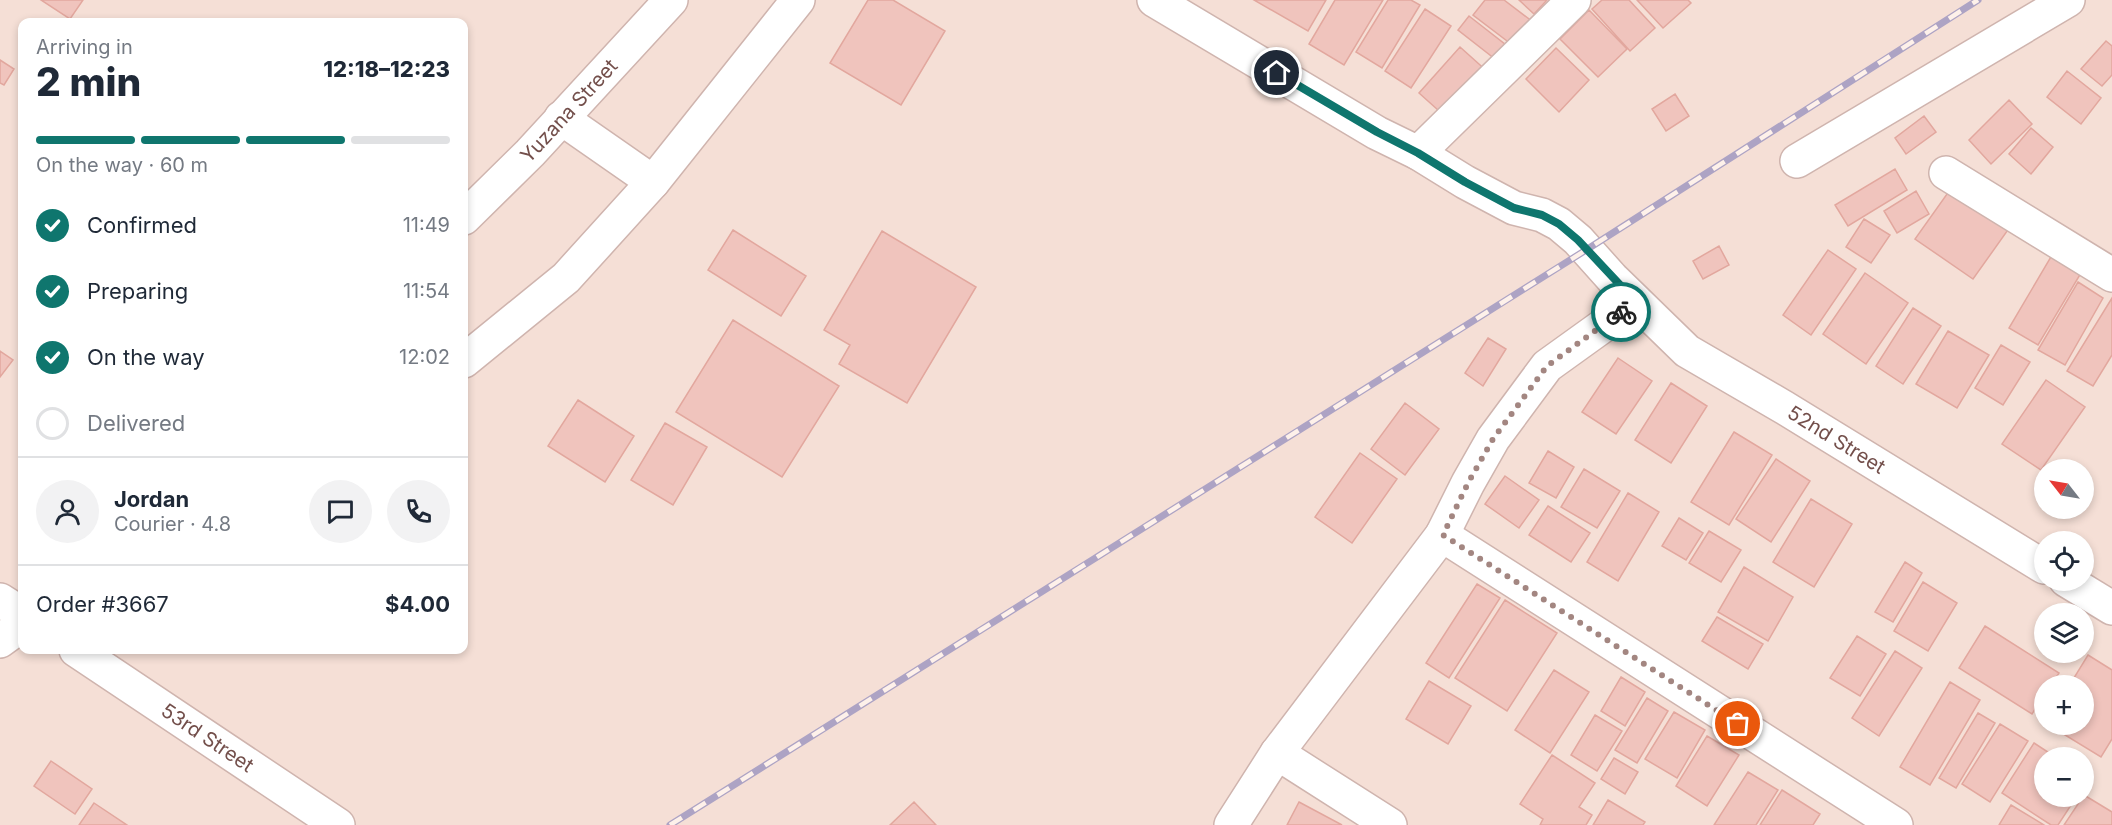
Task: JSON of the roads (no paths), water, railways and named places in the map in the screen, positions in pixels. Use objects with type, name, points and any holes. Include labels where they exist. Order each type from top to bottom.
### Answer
[{"type":"street","name":"Yuzana Street","points":[[468,214],[530,153],[671,0]]},
{"type":"street","points":[[468,358],[566,278],[653,182],[798,0]]},
{"type":"street","points":[[1418,153],[1574,0]]},
{"type":"street","points":[[1797,162],[2068,0]]},
{"type":"street","name":"52nd Street","points":[[1173,5],[1377,132],[1418,153],[1465,182],[1514,208],[1542,215],[1559,224],[1578,240],[1636,302],[1687,351],[1785,408],[2034,561]]},
{"type":"street","points":[[561,118],[653,182]]},
{"type":"street","points":[[1946,172],[2112,275]]},
{"type":"street","points":[[1231,825],[1277,753],[1443,535],[1468,483],[1493,439],[1547,366],[1636,302]]},
{"type":"street","points":[[1443,535],[1896,825]]},
{"type":"street","points":[[2084,591],[2112,608]]},
{"type":"street","points":[[0,600],[18,611]]},
{"type":"street","points":[[0,641],[18,629]]},
{"type":"street","name":"53rd Street","points":[[81,654],[338,825]]},
{"type":"street","points":[[1277,753],[1390,825]]},
{"type":"railway","points":[[670,825],[1586,250],[1978,0]]}]
